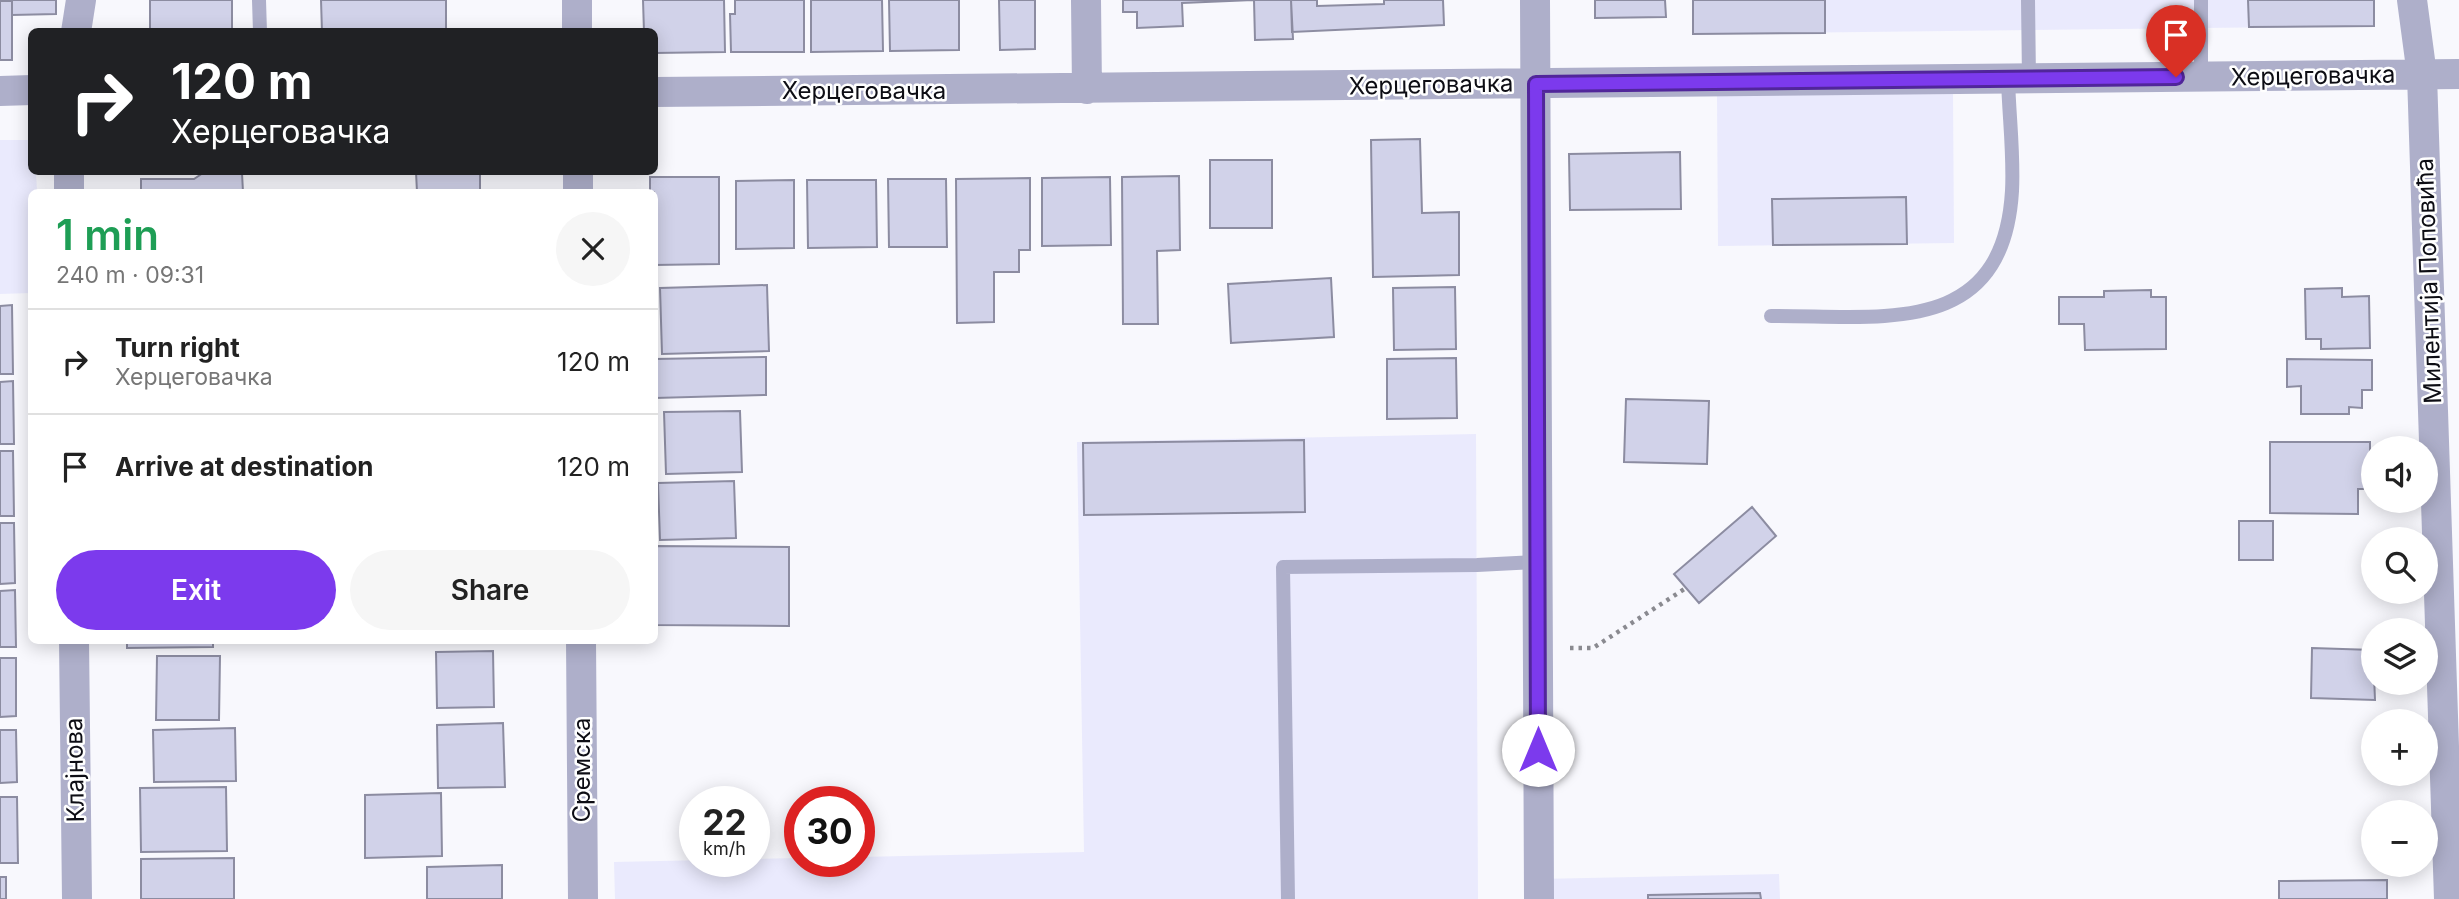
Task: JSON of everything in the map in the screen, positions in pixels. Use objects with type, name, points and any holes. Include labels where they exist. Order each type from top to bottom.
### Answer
[{"type":"street","points":[[77,28],[81,0]]},
{"type":"street","points":[[577,0],[577,28]]},
{"type":"street","points":[[1086,0],[1087,89]]},
{"type":"street","points":[[1535,0],[1539,899]]},
{"type":"street","name":"Милентија Поповића","points":[[2412,0],[2422,75],[2449,899]]},
{"type":"street","name":"Херцеговачка","points":[[658,92],[2459,74]]},
{"type":"street","points":[[0,90],[28,90]]},
{"type":"street","name":"Клајнова","points":[[74,644],[77,899]]},
{"type":"street","name":"Сремска","points":[[581,644],[583,899]]},
{"type":"lane","points":[[260,0],[260,28]]},
{"type":"lane","points":[[1770,316],[1923,312],[1955,302],[1985,277],[2004,240],[2012,192],[2019,79],[2028,0]]},
{"type":"lane","points":[[2201,0],[2201,77]]},
{"type":"lane","points":[[1288,899],[1283,567],[1537,562]]},
{"type":"path","points":[[1538,647],[1592,648],[1686,588]]},
{"type":"shaded area","points":[[1693,0],[2374,0],[2374,26],[1693,34]]},
{"type":"shaded area","points":[[1953,93],[1954,243],[1718,246],[1717,95]]},
{"type":"shaded area","points":[[0,140],[28,140],[28,175],[36,175],[37,189],[28,189],[28,293],[0,294]]},
{"type":"shaded area","points":[[1476,434],[1478,899],[615,899],[614,862],[679,861],[679,877],[770,877],[770,859],[784,858],[784,877],[875,877],[875,857],[1084,852],[1077,442]]},
{"type":"shaded area","points":[[1779,874],[1780,899],[1539,899],[1539,879]]},
{"type":"building","points":[[0,0],[56,0],[56,14],[12,15],[12,1]]},
{"type":"building","points":[[150,0],[232,0],[232,28],[150,28]]},
{"type":"building","points":[[321,0],[446,0],[446,28],[322,28]]},
{"type":"building","points":[[643,0],[724,0],[725,52],[658,53],[658,28],[644,28]]},
{"type":"building","points":[[735,0],[804,0],[804,52],[731,52],[730,14],[735,14]]},
{"type":"building","points":[[811,0],[882,0],[883,51],[811,52]]},
{"type":"building","points":[[889,0],[959,0],[959,50],[890,51]]},
{"type":"building","points":[[999,0],[1035,0],[1035,49],[1000,50]]},
{"type":"building","points":[[1123,0],[1253,0],[1182,3],[1183,26],[1137,28],[1137,12],[1123,12]]},
{"type":"building","points":[[1254,0],[1291,0],[1293,39],[1255,40]]},
{"type":"building","points":[[1291,0],[1317,0],[1317,6],[1384,4],[1384,0],[1443,0],[1444,25],[1292,32]]},
{"type":"building","points":[[1595,0],[1665,0],[1666,17],[1595,18]]},
{"type":"building","points":[[1693,0],[1825,0],[1825,33],[1693,34]]},
{"type":"building","points":[[2248,0],[2374,0],[2374,26],[2249,27]]},
{"type":"building","points":[[0,1],[12,1],[12,60],[0,60]]},
{"type":"building","points":[[1420,139],[1422,213],[1459,212],[1459,275],[1373,277],[1371,140]]},
{"type":"building","points":[[1680,152],[1681,209],[1570,210],[1569,154]]},
{"type":"building","points":[[1210,160],[1272,160],[1272,228],[1210,228]]},
{"type":"building","points":[[200,175],[242,175],[243,189],[141,189],[141,179],[194,179]]},
{"type":"building","points":[[416,175],[480,175],[480,189],[417,189]]},
{"type":"building","points":[[1179,176],[1180,250],[1157,251],[1158,324],[1123,324],[1122,177]]},
{"type":"building","points":[[650,177],[719,177],[719,264],[658,265],[658,189],[650,189]]},
{"type":"building","points":[[1110,177],[1111,245],[1042,246],[1042,178]]},
{"type":"building","points":[[1030,178],[1030,250],[1019,250],[1019,272],[994,272],[994,322],[957,323],[956,179]]},
{"type":"building","points":[[888,179],[946,179],[947,247],[889,247]]},
{"type":"building","points":[[794,180],[794,248],[736,249],[736,181]]},
{"type":"building","points":[[807,180],[876,180],[877,247],[808,248]]},
{"type":"building","points":[[1906,197],[1907,244],[1773,245],[1772,199]]},
{"type":"building","points":[[1331,278],[1334,337],[1231,343],[1228,284]]},
{"type":"building","points":[[767,285],[769,351],[662,354],[660,288]]},
{"type":"building","points":[[1455,287],[1456,349],[1394,350],[1393,288]]},
{"type":"building","points":[[2342,288],[2342,297],[2369,296],[2370,348],[2321,349],[2321,339],[2306,339],[2305,289]]},
{"type":"building","points":[[2151,290],[2151,297],[2166,297],[2166,349],[2085,350],[2084,324],[2059,324],[2059,297],[2104,297],[2104,291]]},
{"type":"building","points":[[12,305],[13,374],[0,374],[0,306]]},
{"type":"building","points":[[766,357],[766,395],[658,398],[658,359]]},
{"type":"building","points":[[1456,358],[1457,418],[1387,419],[1387,359]]},
{"type":"building","points":[[2287,359],[2372,360],[2372,390],[2362,390],[2362,408],[2349,407],[2349,414],[2301,414],[2301,386],[2287,387]]},
{"type":"building","points":[[13,381],[14,444],[0,444],[0,382]]},
{"type":"building","points":[[1626,399],[1709,401],[1707,464],[1624,462]]},
{"type":"building","points":[[740,411],[742,472],[666,474],[664,412]]},
{"type":"building","points":[[1304,440],[1305,512],[1084,515],[1083,443]]},
{"type":"building","points":[[2270,442],[2361,442],[2358,514],[2270,513]]},
{"type":"building","points":[[0,451],[13,451],[14,516],[0,516]]},
{"type":"building","points":[[734,481],[736,538],[660,540],[658,483]]},
{"type":"building","points":[[1752,507],[1776,536],[1699,603],[1674,574]]},
{"type":"building","points":[[2239,521],[2273,521],[2273,560],[2239,560]]},
{"type":"building","points":[[0,523],[14,523],[15,583],[0,584]]},
{"type":"building","points":[[658,546],[789,547],[789,626],[658,625]]},
{"type":"building","points":[[15,590],[16,647],[0,647],[0,591]]},
{"type":"building","points":[[127,644],[213,644],[213,647],[127,648]]},
{"type":"building","points":[[2312,648],[2361,650],[2361,695],[2375,695],[2375,700],[2311,698]]},
{"type":"building","points":[[493,651],[494,707],[437,708],[436,652]]},
{"type":"building","points":[[157,656],[220,656],[219,720],[156,720]]},
{"type":"building","points":[[0,658],[16,658],[16,716],[0,717]]},
{"type":"building","points":[[503,723],[505,787],[438,788],[437,725]]},
{"type":"building","points":[[235,728],[236,781],[154,782],[153,730]]},
{"type":"building","points":[[0,730],[16,730],[17,782],[0,783]]},
{"type":"building","points":[[226,787],[227,851],[141,852],[140,788]]},
{"type":"building","points":[[441,793],[442,856],[365,858],[365,795]]},
{"type":"building","points":[[0,797],[17,797],[18,863],[0,863]]},
{"type":"building","points":[[234,858],[234,899],[141,899],[141,859]]},
{"type":"building","points":[[502,865],[502,899],[427,899],[427,867]]},
{"type":"building","points":[[0,877],[6,877],[6,899],[0,899]]},
{"type":"building","points":[[2387,880],[2387,899],[2279,899],[2279,881]]},
{"type":"building","points":[[1760,893],[1761,899],[1648,899],[1648,895]]},
{"type":"route","points":[[1538,750],[1536,84],[2176,77]]}]
